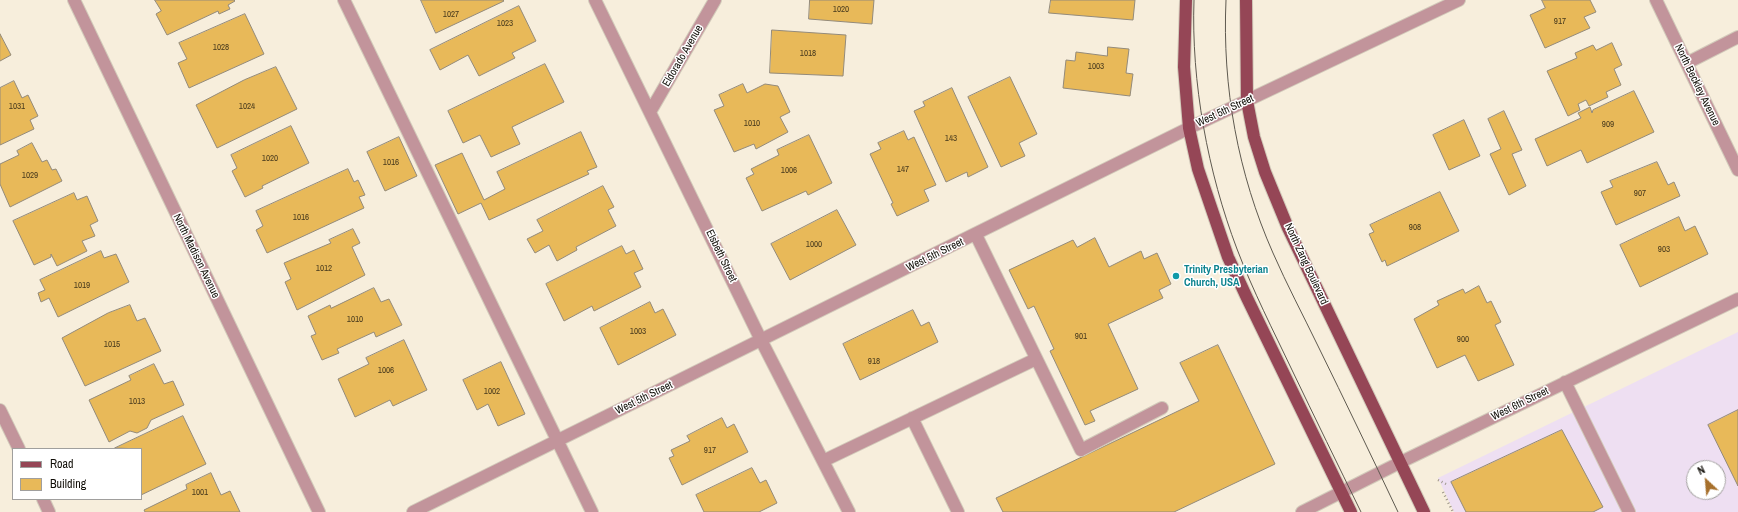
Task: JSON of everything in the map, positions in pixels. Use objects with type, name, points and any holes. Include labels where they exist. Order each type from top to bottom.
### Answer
[{"type":"main road","points":[[1186,0],[1184,67],[1189,128],[1198,169],[1228,257],[1350,512]]},
{"type":"main road","name":"North Zang Boulevard","points":[[1246,0],[1247,101],[1256,144],[1265,172],[1288,228],[1424,512]]},
{"type":"street","name":"North Madison Avenue","points":[[74,0],[318,512]]},
{"type":"street","points":[[344,0],[592,512]]},
{"type":"street","name":"Elsbeth Street","points":[[595,0],[761,340],[848,512]]},
{"type":"street","name":"Eldorado Avenue","points":[[650,112],[715,0]]},
{"type":"street","name":"West 5th Street","points":[[413,512],[976,235],[1189,128],[1459,0]]},
{"type":"street","name":"North Beckley Avenue","points":[[1656,0],[1738,170]]},
{"type":"street","points":[[1686,63],[1738,37]]},
{"type":"street","points":[[976,235],[1081,450],[1162,408]]},
{"type":"street","name":"West 6th Street","points":[[1302,512],[1401,462],[1738,299]]},
{"type":"street","points":[[823,461],[1036,359]]},
{"type":"street","points":[[1565,382],[1629,512]]},
{"type":"street","points":[[0,410],[19,448]]},
{"type":"street","points":[[912,418],[958,512]]},
{"type":"street","points":[[43,500],[49,512]]},
{"type":"path","points":[[1438,480],[1446,484]]},
{"type":"path","points":[[1443,492],[1453,512]]},
{"type":"shaded area","points":[[1738,332],[1738,512],[1454,512],[1438,478]]},
{"type":"building","points":[[155,0],[235,1],[228,5],[230,9],[219,14],[218,11],[167,35],[156,14],[161,11]]},
{"type":"building","points":[[421,0],[503,0],[504,1],[436,33]]},
{"type":"building","points":[[810,0],[874,0],[872,24],[809,19]]},
{"type":"building","points":[[1051,0],[1135,0],[1133,20],[1049,13]]},
{"type":"building","points":[[1542,0],[1590,0],[1596,12],[1584,17],[1590,28],[1545,48],[1530,15],[1545,8]]},
{"type":"building","points":[[519,6],[536,41],[512,53],[515,58],[479,76],[468,55],[440,70],[430,50]]},
{"type":"building","points":[[245,14],[264,54],[189,88],[178,63],[187,59],[179,43]]},
{"type":"building","points":[[772,30],[846,35],[843,76],[770,73]]},
{"type":"building","points":[[0,34],[11,55],[0,61]]},
{"type":"building","points":[[1612,43],[1622,65],[1614,69],[1621,85],[1606,92],[1608,97],[1589,106],[1586,100],[1578,104],[1580,110],[1568,116],[1547,71],[1577,58],[1575,53],[1593,45],[1596,50]]},
{"type":"building","points":[[1108,47],[1129,49],[1126,73],[1133,74],[1130,96],[1063,88],[1066,60],[1075,61],[1076,52],[1107,56]]},
{"type":"building","points":[[545,64],[564,102],[512,127],[520,144],[491,157],[480,135],[463,143],[448,111]]},
{"type":"building","points":[[276,67],[297,109],[217,148],[196,105],[244,80]]},
{"type":"building","points":[[1010,77],[1037,134],[1019,143],[1025,156],[1001,167],[968,97]]},
{"type":"building","points":[[14,81],[22,98],[28,95],[38,116],[30,120],[34,129],[0,145],[0,88]]},
{"type":"building","points":[[743,84],[747,93],[765,84],[778,86],[790,112],[780,117],[788,132],[756,149],[754,144],[734,152],[714,110],[724,106],[719,95]]},
{"type":"building","points":[[952,88],[988,167],[968,177],[967,172],[946,182],[914,111],[925,106],[923,102]]},
{"type":"building","points":[[1634,91],[1654,132],[1587,163],[1581,150],[1547,166],[1535,139],[1581,118],[1578,113],[1590,107],[1592,113],[1593,110]]},
{"type":"building","points":[[1504,111],[1522,150],[1512,154],[1526,186],[1509,195],[1490,154],[1501,149],[1488,119]]},
{"type":"building","points":[[1464,120],[1480,156],[1449,170],[1433,135]]},
{"type":"building","points":[[291,126],[309,163],[262,186],[263,188],[245,197],[232,171],[237,168],[231,155]]},
{"type":"building","points":[[904,131],[908,140],[914,137],[936,185],[924,190],[929,201],[897,216],[891,204],[893,203],[870,154],[881,149],[878,143]]},
{"type":"building","points":[[581,132],[597,167],[587,171],[589,174],[489,220],[481,203],[458,214],[435,165],[462,153],[484,200],[505,189],[497,172]]},
{"type":"building","points":[[809,135],[832,183],[808,195],[806,191],[762,211],[746,178],[754,174],[751,169],[779,155],[777,150]]},
{"type":"building","points":[[399,137],[417,176],[385,191],[367,152]]},
{"type":"building","points":[[32,143],[42,162],[47,160],[52,170],[56,169],[62,181],[10,207],[0,184],[0,164],[19,155],[17,151]]},
{"type":"building","points":[[1657,162],[1668,185],[1674,182],[1680,196],[1616,225],[1601,192],[1613,187],[1610,181]]},
{"type":"building","points":[[348,169],[354,182],[358,180],[365,195],[359,197],[364,208],[267,253],[256,230],[263,226],[256,211]]},
{"type":"building","points":[[603,186],[614,207],[608,210],[616,226],[576,247],[577,250],[557,261],[549,245],[535,253],[527,239],[543,231],[537,220]]},
{"type":"building","points":[[1440,192],[1459,231],[1387,266],[1385,260],[1382,262],[1369,234],[1374,232],[1370,225]]},
{"type":"building","points":[[74,193],[77,200],[87,196],[98,221],[90,225],[95,236],[82,241],[87,251],[57,266],[51,254],[51,257],[34,265],[13,221]]},
{"type":"building","points":[[837,210],[856,245],[790,280],[771,244]]},
{"type":"building","points":[[1679,217],[1685,231],[1695,226],[1708,254],[1640,287],[1620,245]]},
{"type":"building","points":[[353,229],[360,243],[352,247],[365,275],[297,310],[285,282],[291,279],[284,263],[331,243],[329,240]]},
{"type":"building","points":[[1095,238],[1109,267],[1141,251],[1144,259],[1157,253],[1171,284],[1159,290],[1163,298],[1108,324],[1138,389],[1090,411],[1095,421],[1085,425],[1050,351],[1054,349],[1034,306],[1028,309],[1009,270],[1073,240],[1077,247]]},
{"type":"building","points":[[622,246],[626,254],[634,250],[643,269],[634,273],[641,287],[594,311],[592,306],[564,321],[546,284]]},
{"type":"building","points":[[101,251],[104,258],[116,254],[129,282],[58,317],[49,298],[41,302],[38,293],[45,290],[40,280]]},
{"type":"building","points":[[1479,286],[1487,303],[1491,301],[1501,322],[1495,325],[1514,365],[1478,381],[1465,355],[1437,368],[1414,319],[1439,305],[1437,301],[1463,289],[1465,293]]},
{"type":"building","points":[[374,288],[381,302],[389,299],[402,325],[376,337],[374,332],[337,349],[339,353],[322,360],[311,336],[316,334],[308,316],[330,305],[331,308]]},
{"type":"building","points":[[650,302],[655,313],[663,309],[676,335],[618,365],[600,328]]},
{"type":"building","points":[[130,305],[137,321],[145,318],[161,351],[85,386],[62,338],[108,313]]},
{"type":"building","points":[[913,310],[921,326],[929,322],[938,342],[860,380],[843,344]]},
{"type":"building","points":[[404,340],[427,390],[393,406],[390,400],[355,417],[338,379],[369,364],[366,358]]},
{"type":"building","points":[[1218,345],[1275,464],[1174,512],[1003,512],[996,498],[1199,401],[1180,363]]},
{"type":"building","points":[[501,362],[525,414],[498,426],[488,404],[477,410],[463,380]]},
{"type":"building","points":[[154,364],[164,384],[173,381],[184,405],[151,420],[147,428],[137,433],[130,431],[109,442],[89,400],[131,380],[129,376]]},
{"type":"building","points":[[1738,410],[1738,486],[1726,460],[1708,425]]},
{"type":"building","points":[[183,416],[206,464],[142,495],[142,448],[115,448]]},
{"type":"building","points":[[722,418],[727,428],[734,424],[748,452],[682,485],[669,458],[674,456],[671,450],[690,441],[687,436]]},
{"type":"building","points":[[1562,430],[1603,507],[1593,512],[1466,512],[1451,482]]},
{"type":"building","points":[[752,468],[760,483],[766,480],[777,503],[759,512],[704,512],[696,495]]},
{"type":"building","points":[[211,473],[221,495],[230,491],[240,512],[145,512],[144,510],[187,489],[186,485]]},
{"type":"tram line","points":[[1194,0],[1195,63],[1199,95],[1210,158],[1227,220],[1243,265],[1256,295],[1361,512]]},
{"type":"tram line","points":[[1226,0],[1225,33],[1230,97],[1235,130],[1250,192],[1278,265],[1398,512]]},
{"type":"place","name":"Trinity Presbyterian Church, USA","points":[[1176,276]]}]
